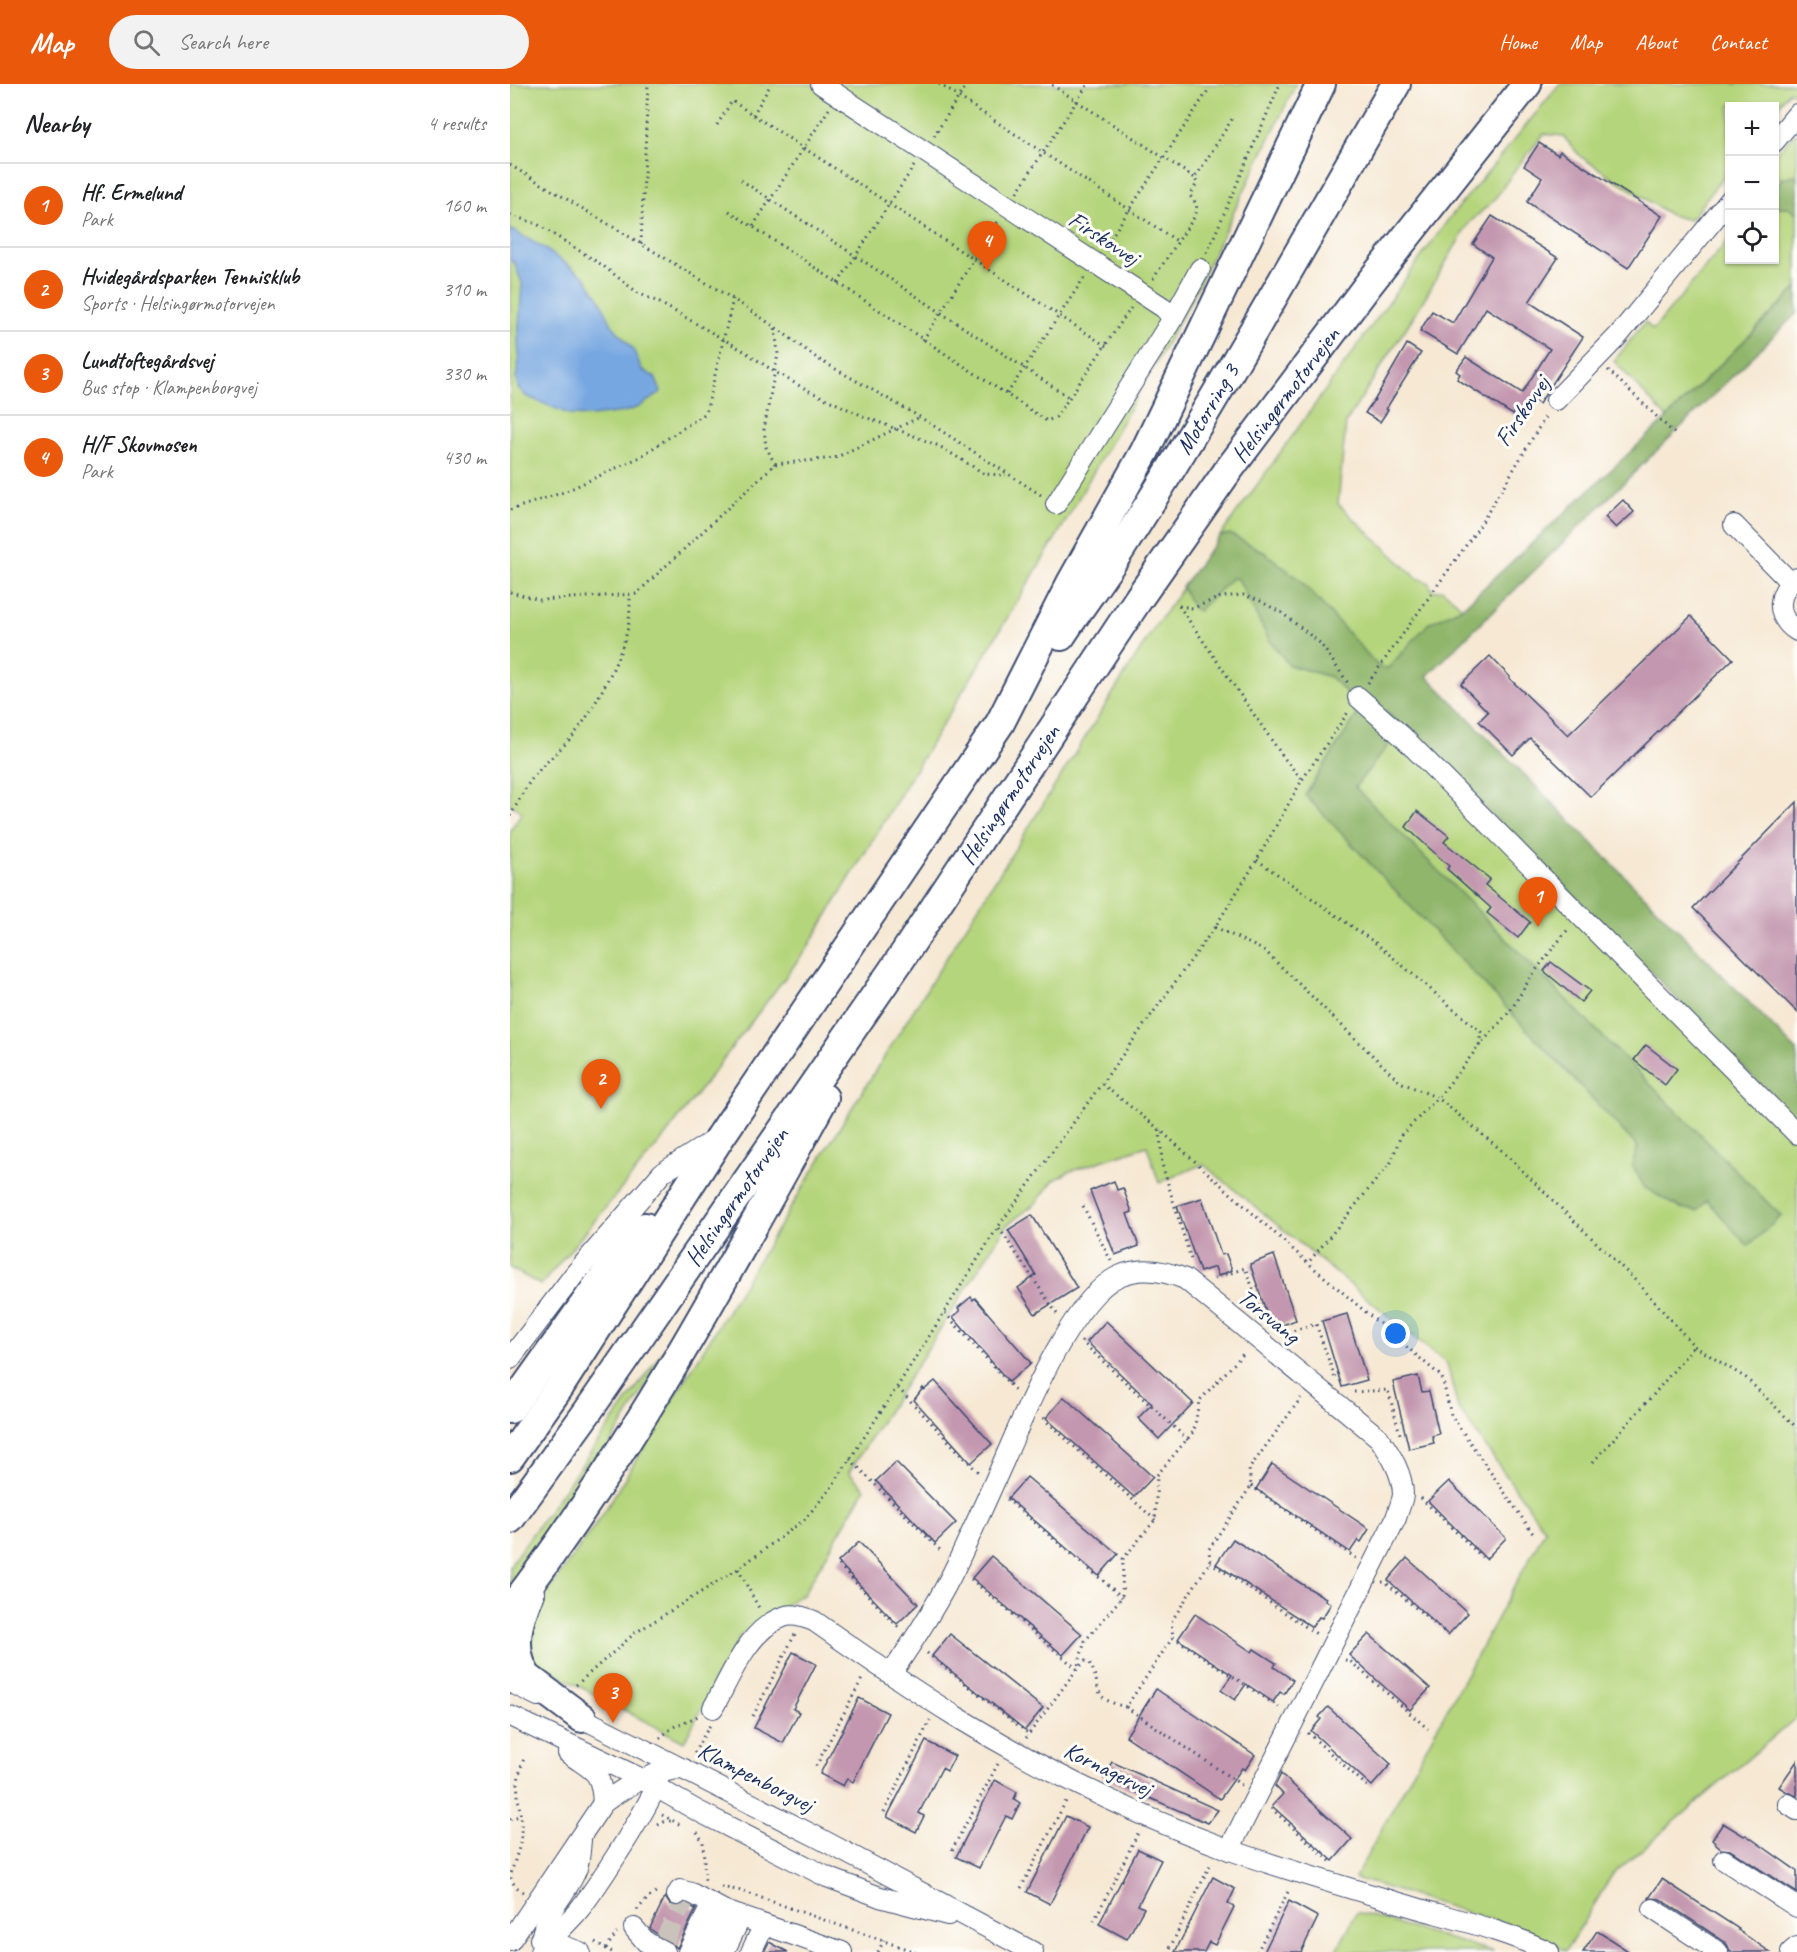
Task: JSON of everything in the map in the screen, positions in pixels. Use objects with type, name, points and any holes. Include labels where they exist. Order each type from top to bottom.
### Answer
[{"type":"highway","name":"Helsingørmotorvejen","points":[[510,1457],[558,1389],[721,1136],[1000,723],[1071,583],[1145,451],[1321,84]]},
{"type":"highway","name":"Motorring 3","points":[[1000,723],[1119,551],[1167,474],[1396,84]]},
{"type":"highway","name":"Helsingørmotorvejen","points":[[510,1519],[595,1401],[902,957],[1139,598],[1227,472],[1368,285],[1527,84]]},
{"type":"highway","points":[[510,1610],[576,1520],[630,1438],[745,1241],[902,957]]},
{"type":"highway","points":[[510,1409],[613,1264],[721,1136]]},
{"type":"highway","points":[[539,1573],[517,1622],[514,1654],[520,1669],[527,1677],[582,1718]]},
{"type":"street","name":"Firskovvej","points":[[821,84],[1143,294],[1164,308],[1173,318]]},
{"type":"street","points":[[1779,136],[1797,114]]},
{"type":"street","name":"Firskovvej","points":[[1556,400],[1617,337],[1725,206]]},
{"type":"street","points":[[1056,504],[1173,318],[1200,269]]},
{"type":"street","points":[[1734,525],[1794,580],[1785,588],[1780,602],[1783,616],[1795,631]]},
{"type":"street","points":[[1358,697],[1404,738],[1797,1134]]},
{"type":"street","points":[[510,1359],[573,1275],[662,1173],[721,1136]]},
{"type":"street","name":"Torsvang","points":[[891,1674],[936,1606],[1029,1405],[1068,1329],[1101,1288],[1119,1276],[1142,1270],[1189,1274],[1311,1383],[1337,1397],[1379,1438],[1392,1456],[1400,1477],[1403,1496]]},
{"type":"street","points":[[1224,1848],[1330,1651],[1396,1518],[1403,1496]]},
{"type":"street","points":[[713,1708],[750,1641],[765,1627],[783,1616],[804,1617]]},
{"type":"street","name":"Kornagervej","points":[[804,1617],[814,1621],[937,1704],[1012,1749],[1146,1816],[1224,1848],[1298,1873],[1493,1930],[1549,1952]]},
{"type":"street","name":"Klampenborgvej","points":[[510,1682],[817,1837],[1033,1952]]},
{"type":"street","name":"Klampenborgvej","points":[[510,1716],[652,1780],[696,1810],[827,1876],[880,1897],[977,1922]]},
{"type":"street","points":[[532,1726],[597,1774],[602,1784],[603,1803]]},
{"type":"street","points":[[543,1947],[589,1897],[652,1780],[650,1751]]},
{"type":"street","points":[[510,1942],[603,1803],[617,1792],[652,1780],[670,1770],[684,1769]]},
{"type":"street","points":[[543,1947],[543,1927],[577,1867],[582,1834]]},
{"type":"street","points":[[1724,1860],[1797,1908]]},
{"type":"street","points":[[671,1891],[680,1890],[723,1904],[764,1925],[788,1943],[842,1952]]},
{"type":"street","points":[[688,1952],[723,1904]]},
{"type":"street","points":[[705,1952],[723,1904]]},
{"type":"street","points":[[723,1904],[724,1952]]},
{"type":"street","points":[[1653,1909],[1718,1952]]},
{"type":"street","points":[[629,1924],[646,1942],[658,1947]]},
{"type":"street","points":[[751,1952],[764,1925]]},
{"type":"street","points":[[510,1942],[524,1939],[543,1947],[580,1952]]},
{"type":"street","points":[[1791,1952],[1797,1947]]},
{"type":"path","points":[[641,244],[648,84]]},
{"type":"path","points":[[753,115],[771,84]]},
{"type":"path","points":[[939,84],[1178,241]]},
{"type":"path","points":[[838,283],[967,84]]},
{"type":"path","points":[[1200,269],[1280,84]]},
{"type":"path","points":[[729,211],[1047,421],[1056,417],[1070,398],[1190,224],[1197,208],[1196,202],[1190,196],[1197,183],[1195,178],[1052,85]]},
{"type":"path","points":[[1006,394],[1209,89]]},
{"type":"path","points":[[753,226],[838,95]]},
{"type":"path","points":[[717,125],[732,101],[1106,346]]},
{"type":"path","points":[[1195,178],[1234,116]]},
{"type":"path","points":[[511,168],[733,299],[818,359],[920,417],[1056,504]]},
{"type":"path","points":[[741,180],[1070,398]]},
{"type":"path","points":[[510,215],[537,224],[602,265],[638,293],[744,351],[807,390],[939,446],[986,474],[1008,475]]},
{"type":"path","points":[[510,510],[564,492],[638,458],[706,413],[733,299]]},
{"type":"path","points":[[774,464],[766,447],[764,429],[778,354],[775,327]]},
{"type":"path","points":[[1596,359],[1631,389],[1677,436]]},
{"type":"path","name":"Firskovvej","points":[[576,1685],[635,1633],[738,1569],[804,1520],[831,1488],[998,1227],[1215,927],[1257,860],[1302,780],[1479,527],[1556,400]]},
{"type":"path","points":[[510,592],[540,600],[636,594],[774,464],[835,458],[920,417]]},
{"type":"path","points":[[510,816],[529,783],[546,761],[574,735],[591,710],[628,629],[630,595]]},
{"type":"path","points":[[1302,780],[1284,758],[1179,606],[1193,608],[1221,597],[1244,595],[1260,601],[1282,613],[1320,643],[1358,697]]},
{"type":"path","points":[[1257,860],[1377,944],[1481,1032],[1479,1046]]},
{"type":"path","points":[[1308,1263],[1391,1162],[1401,1135],[1438,1098],[1511,1010],[1532,975],[1580,915]]},
{"type":"path","points":[[1215,927],[1265,951],[1400,1082],[1438,1098],[1500,1149],[1638,1283],[1694,1346],[1746,1378],[1797,1428]]},
{"type":"path","points":[[1102,1084],[1160,1130],[1308,1263],[1442,1377],[1451,1415],[1534,1535]]},
{"type":"path","points":[[1160,1130],[1162,1164],[1189,1274],[1208,1281],[1245,1268],[1263,1340]]},
{"type":"path","points":[[1083,1206],[1119,1276]]},
{"type":"path","points":[[945,1312],[1029,1405],[1155,1520]]},
{"type":"path","points":[[1077,1669],[1085,1641],[1122,1597],[1123,1559],[1155,1520],[1157,1475],[1194,1431],[1199,1401],[1263,1340],[1316,1324],[1337,1397],[1388,1390],[1404,1448],[1392,1456]]},
{"type":"path","points":[[1593,1462],[1694,1346]]},
{"type":"path","points":[[952,1850],[1012,1749],[1029,1734],[1085,1661],[1090,1663],[1094,1671],[1100,1695],[1109,1703],[1126,1707],[1173,1637],[1171,1622],[1210,1562],[1209,1549],[1251,1486],[1249,1469],[1311,1383]]},
{"type":"path","points":[[1251,1486],[1368,1575],[1385,1582],[1446,1633]]},
{"type":"path","points":[[1403,1496],[1421,1498],[1482,1557]]},
{"type":"path","points":[[1210,1562],[1330,1651],[1350,1661],[1428,1729]]},
{"type":"path","points":[[838,1565],[913,1642],[1029,1734]]},
{"type":"path","points":[[738,1569],[763,1616],[765,1627]]},
{"type":"path","points":[[753,1716],[804,1617]]},
{"type":"path","points":[[1173,1637],[1292,1724],[1310,1733],[1367,1786]]},
{"type":"path","points":[[816,1766],[871,1661]]},
{"type":"path","points":[[884,1812],[937,1704]]},
{"type":"path","points":[[650,1751],[662,1734],[701,1715],[706,1709],[713,1708],[715,1715],[684,1769]]},
{"type":"path","points":[[1043,1715],[1049,1719]]},
{"type":"path","points":[[525,1756],[514,1785],[521,1837],[511,1877],[514,1884],[523,1892],[530,1884]]},
{"type":"path","points":[[1021,1888],[1076,1783]]},
{"type":"path","points":[[510,1819],[519,1816]]},
{"type":"path","points":[[1094,1921],[1146,1816]]},
{"type":"path","points":[[655,1827],[660,1823],[673,1821],[687,1828]]},
{"type":"path","points":[[693,1830],[698,1833],[703,1842],[703,1878],[707,1883]]},
{"type":"path","points":[[1170,1948],[1224,1848]]},
{"type":"path","points":[[1257,1952],[1298,1873]]},
{"type":"path","points":[[697,1879],[703,1878]]},
{"type":"path","points":[[612,1952],[606,1948],[629,1924],[648,1898],[671,1891]]},
{"type":"path","points":[[723,1904],[742,1891],[915,1952]]},
{"type":"path","points":[[878,1952],[884,1940]]},
{"type":"green space","points":[[510,84],[1296,84],[1188,306],[1061,529],[808,947],[666,1135],[541,1285],[510,1268],[510,831],[522,812],[510,804]]},
{"type":"green space","points":[[1560,84],[1797,84],[1797,95],[1789,91],[1779,105],[1779,102],[1725,102],[1725,174],[1690,220],[1670,215],[1581,157],[1563,136],[1544,134],[1494,200],[1469,223],[1420,306],[1346,422],[1338,504],[1417,578],[1428,582],[1433,591],[1443,590],[1462,607],[1382,708],[1797,1138],[1797,1717],[1612,1875],[1566,1951],[1515,1927],[1355,1878],[1545,1530],[1458,1408],[1447,1364],[1203,1164],[1159,1183],[1147,1146],[1068,1172],[1053,1181],[1036,1203],[1006,1226],[849,1472],[865,1489],[803,1595],[797,1596],[791,1602],[755,1623],[739,1638],[684,1742],[528,1659],[527,1628],[556,1580],[601,1517],[845,1119],[1156,625],[1448,220]]},
{"type":"green space","points":[[1797,132],[1797,176],[1781,179],[1779,177],[1779,150]]},
{"type":"green space","points":[[1797,176],[1797,213],[1787,207],[1779,207],[1779,182],[1781,179]]},
{"type":"green space","points":[[1779,207],[1787,207],[1797,213],[1797,288],[1667,418],[1614,361],[1645,322],[1653,330],[1725,244],[1725,264],[1779,264]]},
{"type":"green space","points":[[1797,288],[1797,313],[1427,676],[1797,1051],[1797,1123],[1652,973],[1385,710],[1398,733],[1355,787],[1781,1216],[1748,1246],[1707,1200],[1697,1211],[1680,1208],[1645,1188],[1632,1165],[1638,1147],[1305,795],[1357,715],[1344,690],[1330,677],[1289,665],[1269,640],[1238,579],[1232,578],[1198,611],[1193,608],[1182,587],[1220,536],[1230,534],[1264,552],[1301,581],[1379,667],[1388,668],[1429,623],[1463,607],[1667,418]]},
{"type":"green space","points":[[684,1317],[687,1318],[589,1479],[510,1595],[510,1565],[663,1351]]},
{"type":"green space","points":[[1357,1912],[1494,1952],[1336,1952]]},
{"type":"water","points":[[510,229],[542,247],[585,277],[600,299],[612,325],[633,349],[642,370],[655,377],[661,392],[639,407],[624,412],[591,416],[571,415],[526,396],[518,388],[516,378],[522,283],[514,262],[510,261]]},
{"type":"building","points":[[1539,143],[1558,155],[1560,151],[1662,216],[1628,268],[1527,202],[1542,178],[1524,166]]},
{"type":"building","points":[[1492,216],[1558,258],[1529,302],[1583,337],[1539,404],[1533,400],[1524,414],[1517,409],[1513,415],[1457,379],[1460,374],[1456,371],[1466,357],[1522,393],[1550,349],[1486,308],[1458,354],[1420,331],[1432,311],[1453,323],[1492,257],[1473,244]]},
{"type":"building","points":[[1407,344],[1421,353],[1380,422],[1365,413]]},
{"type":"building","points":[[1623,500],[1634,512],[1616,528],[1605,517]]},
{"type":"building","points":[[1691,616],[1733,659],[1591,797],[1530,738],[1513,755],[1479,721],[1488,712],[1461,684],[1490,656],[1509,678],[1568,735]]},
{"type":"building","points":[[1797,802],[1797,1012],[1693,908]]},
{"type":"building","points":[[1417,811],[1449,836],[1444,842],[1490,879],[1485,885],[1530,922],[1518,938],[1487,913],[1491,908],[1447,869],[1449,866],[1406,827]]},
{"type":"building","points":[[1551,962],[1590,991],[1581,1002],[1544,971]]},
{"type":"building","points":[[1646,1045],[1677,1069],[1665,1085],[1634,1060]]},
{"type":"building","points":[[1114,1181],[1117,1190],[1123,1188],[1132,1212],[1127,1214],[1139,1246],[1115,1255],[1090,1191]]},
{"type":"building","points":[[1202,1198],[1221,1255],[1226,1254],[1232,1270],[1218,1276],[1215,1267],[1200,1272],[1177,1206]]},
{"type":"building","points":[[1032,1215],[1077,1288],[1035,1314],[1018,1288],[1036,1275],[1008,1230]]},
{"type":"building","points":[[1274,1255],[1296,1320],[1272,1329],[1250,1264]]},
{"type":"building","points":[[971,1297],[973,1300],[975,1298],[1031,1363],[1009,1382],[953,1317],[960,1311],[958,1308]]},
{"type":"building","points":[[1347,1314],[1367,1380],[1342,1387],[1322,1321]]},
{"type":"building","points":[[1106,1321],[1193,1403],[1159,1439],[1138,1418],[1152,1404],[1087,1342]]},
{"type":"building","points":[[1418,1376],[1422,1392],[1429,1391],[1439,1434],[1432,1436],[1434,1443],[1409,1449],[1393,1382]]},
{"type":"building","points":[[935,1381],[992,1444],[971,1463],[914,1400],[923,1388],[924,1390]]},
{"type":"building","points":[[1064,1397],[1153,1477],[1134,1497],[1046,1418]]},
{"type":"building","points":[[896,1462],[956,1523],[935,1543],[876,1481]]},
{"type":"building","points":[[1272,1464],[1369,1529],[1361,1542],[1358,1540],[1350,1552],[1256,1489]]},
{"type":"building","points":[[1027,1477],[1118,1554],[1099,1576],[1008,1498]]},
{"type":"building","points":[[1449,1481],[1506,1538],[1486,1559],[1428,1501]]},
{"type":"building","points":[[1233,1539],[1326,1598],[1325,1600],[1331,1604],[1322,1618],[1319,1617],[1312,1627],[1216,1564]]},
{"type":"building","points":[[859,1542],[918,1604],[897,1624],[838,1562]]},
{"type":"building","points":[[991,1556],[1082,1634],[1063,1655],[972,1578]]},
{"type":"building","points":[[1407,1558],[1468,1613],[1448,1635],[1388,1580]]},
{"type":"building","points":[[1195,1614],[1252,1652],[1254,1649],[1276,1663],[1274,1667],[1293,1680],[1284,1694],[1280,1692],[1273,1702],[1246,1684],[1235,1700],[1221,1690],[1232,1675],[1178,1639]]},
{"type":"building","points":[[950,1634],[1043,1708],[1025,1730],[932,1656]]},
{"type":"building","points":[[1369,1634],[1430,1688],[1410,1710],[1349,1655]]},
{"type":"building","points":[[793,1652],[816,1664],[793,1709],[799,1712],[783,1743],[754,1728]]},
{"type":"building","points":[[1156,1689],[1255,1755],[1245,1770],[1242,1768],[1220,1799],[1126,1736]]},
{"type":"building","points":[[859,1698],[888,1713],[853,1782],[847,1778],[843,1786],[820,1774]]},
{"type":"building","points":[[1328,1707],[1391,1764],[1372,1786],[1311,1731]]},
{"type":"building","points":[[926,1741],[955,1756],[947,1771],[942,1768],[919,1813],[924,1816],[916,1832],[887,1817]]},
{"type":"building","points":[[1797,1761],[1797,1796],[1779,1787]]},
{"type":"building","points":[[1112,1762],[1218,1810],[1208,1823],[1103,1778]]},
{"type":"building","points":[[1281,1774],[1352,1839],[1333,1861],[1272,1806],[1283,1794],[1275,1786]]},
{"type":"building","points":[[995,1780],[1017,1792],[1014,1799],[1020,1803],[1012,1819],[1006,1816],[979,1868],[956,1857]]},
{"type":"building","points":[[1066,1816],[1088,1827],[1050,1904],[1027,1892]]},
{"type":"building","points":[[1723,1823],[1744,1836],[1746,1835],[1797,1871],[1797,1893],[1730,1850],[1721,1849],[1716,1845],[1712,1840]]},
{"type":"building","points":[[1138,1849],[1161,1860],[1138,1905],[1144,1908],[1127,1939],[1099,1924]]},
{"type":"building","points":[[1213,1877],[1235,1889],[1228,1904],[1234,1907],[1215,1945],[1209,1942],[1204,1952],[1175,1952]]},
{"type":"building","points":[[1662,1879],[1770,1952],[1730,1952],[1725,1942],[1660,1899],[1649,1898]]},
{"type":"building","points":[[665,1897],[671,1906],[677,1907],[685,1904],[696,1909],[677,1948],[650,1928]]},
{"type":"building","points":[[1289,1901],[1318,1917],[1301,1952],[1264,1952]]},
{"type":"building","points":[[1597,1931],[1630,1952],[1583,1952]]},
{"type":"building","points":[[769,1942],[788,1952],[764,1952]]},
{"type":"tunnel","points":[[664,1941],[685,1899]]},
{"type":"place","name":"H/F Skovmosen","points":[[987,271]]},
{"type":"place","name":"Hf. Ermelund","points":[[1538,927]]},
{"type":"place","name":"Hvidegårdsparken Tennisklub","points":[[601,1109]]},
{"type":"place","name":"Lundtoftegårdsvej","points":[[613,1723]]}]
